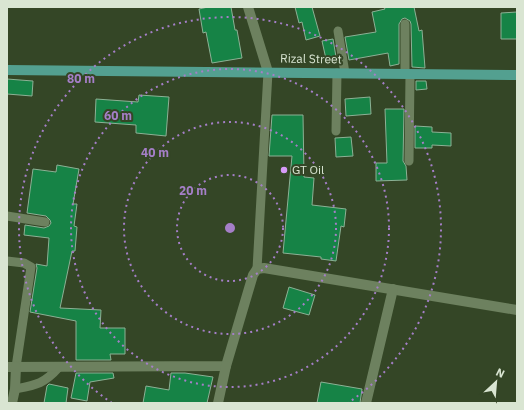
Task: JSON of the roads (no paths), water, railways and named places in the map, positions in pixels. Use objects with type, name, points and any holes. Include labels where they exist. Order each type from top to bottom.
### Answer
[{"type":"main road","name":"Rizal Street","points":[[7,70],[517,75]]},
{"type":"street","points":[[248,7],[268,72]]},
{"type":"street","points":[[218,403],[226,366],[253,275],[257,270],[264,268],[517,310]]},
{"type":"street","points":[[366,403],[393,289]]},
{"type":"street","points":[[12,403],[15,389],[11,367],[226,366]]},
{"type":"lane","points":[[405,24],[409,162]]},
{"type":"lane","points":[[336,131],[341,73],[338,31]]},
{"type":"lane","points":[[257,270],[268,72]]},
{"type":"lane","points":[[7,216],[45,222]]},
{"type":"lane","points":[[7,261],[24,263],[31,267],[11,367]]},
{"type":"lane","points":[[15,389],[38,384],[50,378],[59,367]]},
{"type":"place","name":"GT Oil","points":[[284,170]]}]
